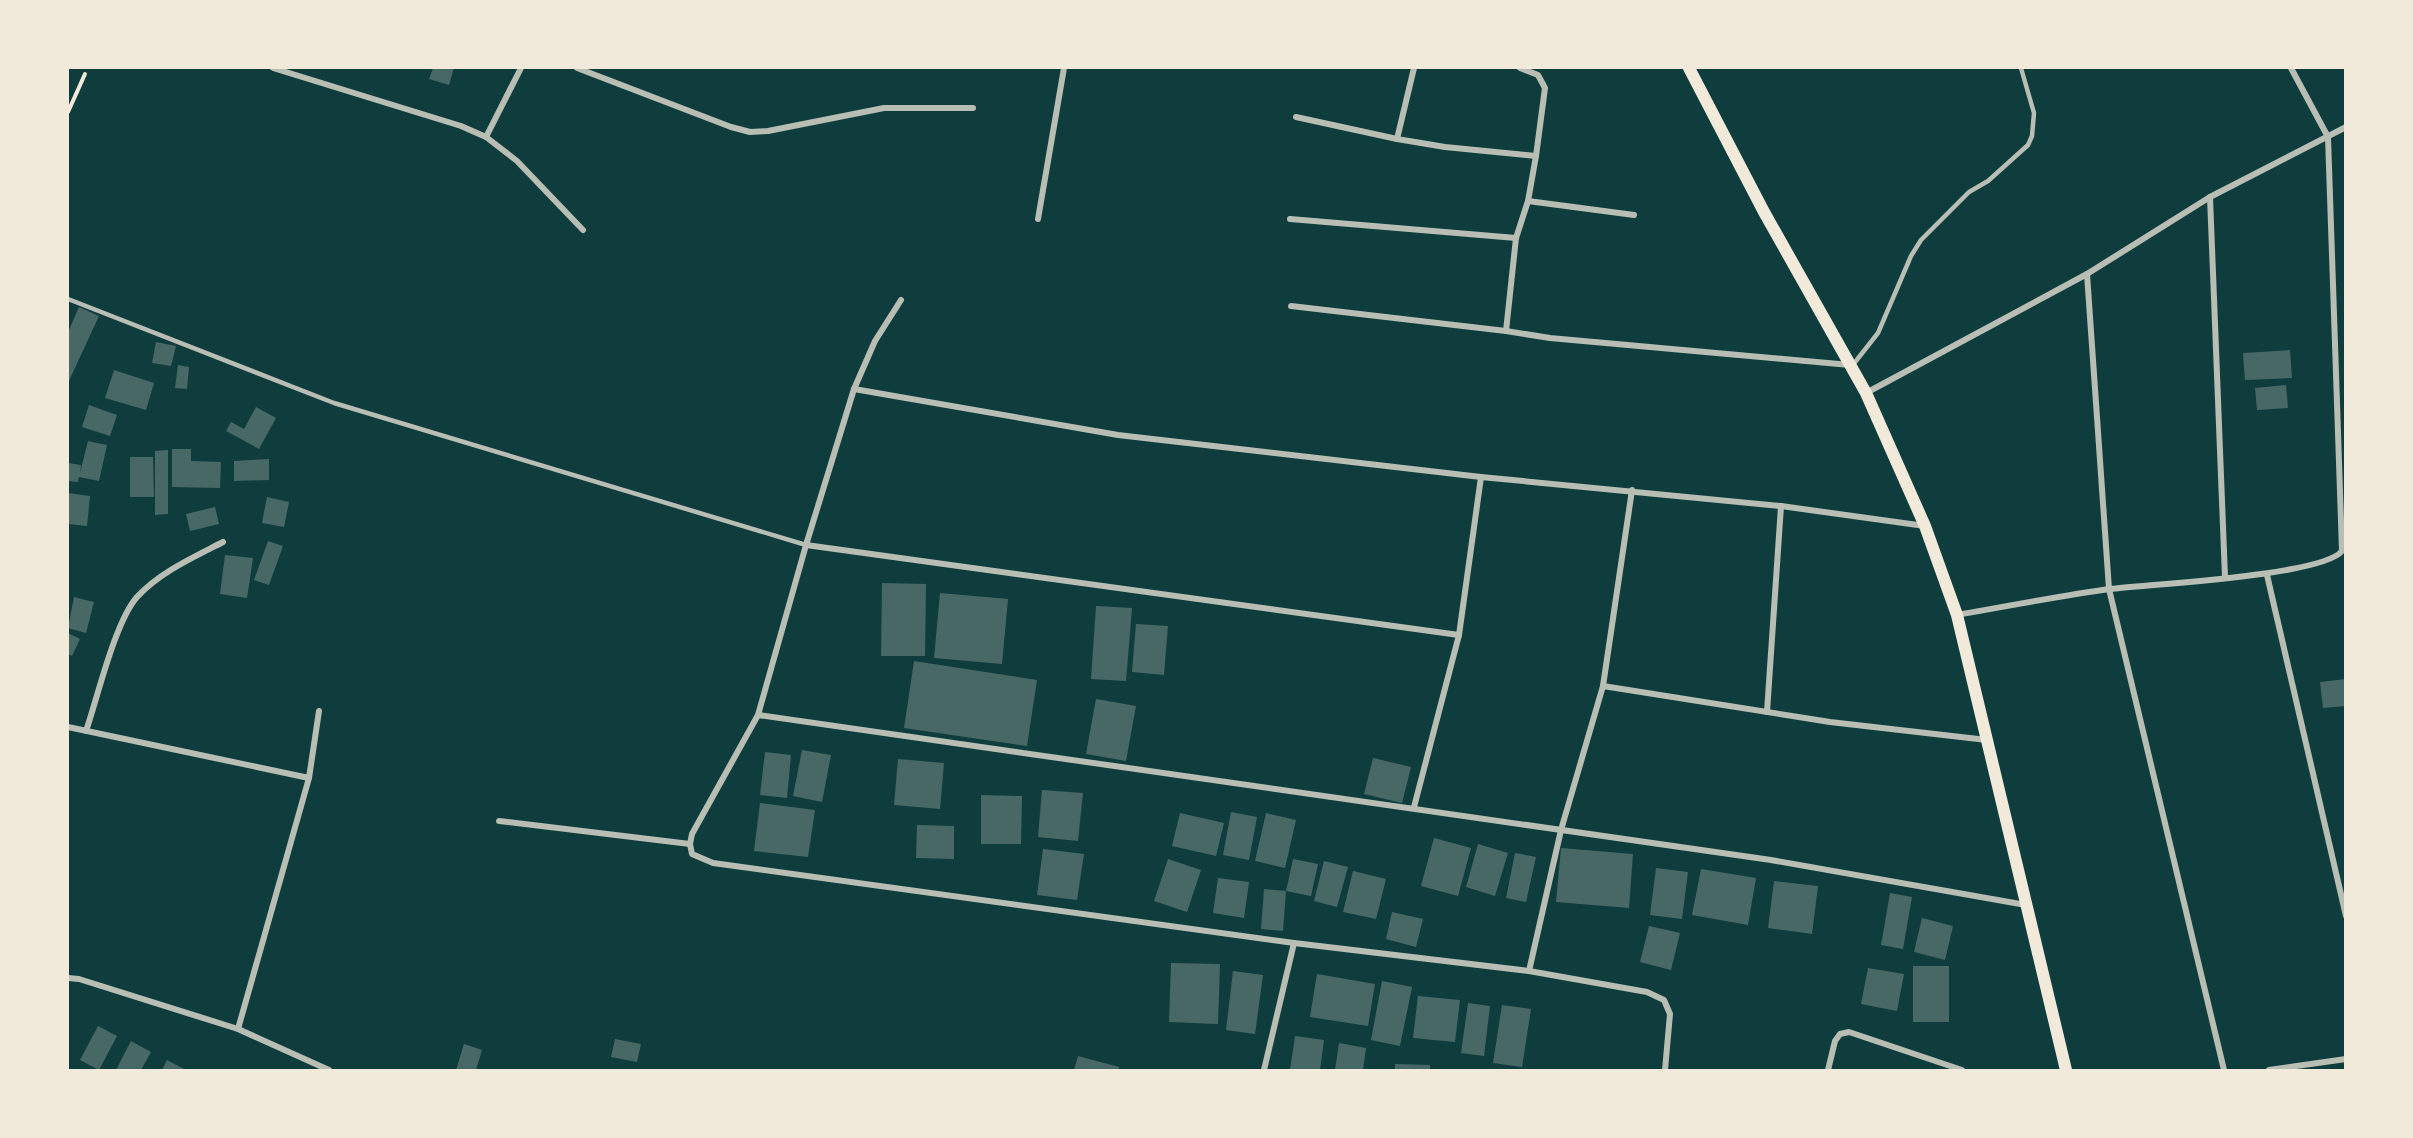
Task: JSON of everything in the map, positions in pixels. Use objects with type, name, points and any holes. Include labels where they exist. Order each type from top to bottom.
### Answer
[{"type":"main road","points":[[1689,68],[1764,212],[1866,393],[1925,526],[1957,615],[2066,1071]]},
{"type":"street","points":[[273,68],[461,126],[486,137],[517,161],[583,230]]},
{"type":"street","points":[[486,137],[521,68]]},
{"type":"street","points":[[578,68],[586,69],[731,127],[750,132],[768,131],[884,108],[973,108]]},
{"type":"street","points":[[1038,219],[1064,68]]},
{"type":"street","points":[[1397,139],[1414,68]]},
{"type":"street","points":[[1506,331],[1516,238],[1527,201],[1536,156],[1545,88],[1538,75],[1520,68]]},
{"type":"street","points":[[1957,615],[2109,589],[2267,575],[2327,560],[2338,555],[2344,547],[2328,137],[2291,68]]},
{"type":"street","points":[[1296,117],[1445,147],[1536,156]]},
{"type":"street","points":[[1866,393],[2087,274],[2211,197],[2346,128]]},
{"type":"street","points":[[2211,197],[2225,577]]},
{"type":"street","points":[[1527,201],[1634,215]]},
{"type":"street","points":[[1290,219],[1516,238]]},
{"type":"street","points":[[2087,274],[2109,589],[2224,1071]]},
{"type":"street","points":[[900,300],[875,342],[854,389],[806,545],[758,715],[692,834],[690,844],[692,854],[712,863],[1294,943],[1529,971],[1647,992],[1664,1000],[1670,1014],[1665,1071]]},
{"type":"street","points":[[1291,306],[1550,338],[1852,366]]},
{"type":"street","points":[[854,389],[1118,435],[1480,477],[1781,506],[1925,526]]},
{"type":"street","points":[[1414,807],[1459,635],[1480,477]]},
{"type":"street","points":[[1529,971],[1561,830],[1603,686],[1632,490]]},
{"type":"street","points":[[1767,712],[1781,506]]},
{"type":"street","points":[[86,731],[121,625],[137,597],[184,562],[223,542]]},
{"type":"street","points":[[806,545],[1459,635]]},
{"type":"street","points":[[2267,575],[2346,916]]},
{"type":"street","points":[[1603,686],[1830,722],[1988,740]]},
{"type":"street","points":[[238,1029],[309,778],[319,711]]},
{"type":"street","points":[[758,715],[1414,807],[1771,860],[2026,905]]},
{"type":"street","points":[[68,727],[309,778]]},
{"type":"street","points":[[499,820],[690,844]]},
{"type":"street","points":[[1264,1071],[1294,943]]},
{"type":"street","points":[[68,978],[79,979],[238,1029],[329,1071]]},
{"type":"street","points":[[1828,1071],[1835,1041],[1840,1034],[1849,1032],[1962,1071]]},
{"type":"street","points":[[2269,1071],[2346,1059]]},
{"type":"lane","points":[[1852,366],[1878,333],[1911,256],[1921,240],[1969,192],[1988,181],[2028,145],[2032,136],[2034,113],[2021,68]]},
{"type":"lane","points":[[68,299],[334,403],[806,545]]},
{"type":"path","points":[[68,112],[85,74]]},
{"type":"building","points":[[433,68],[454,68],[449,85],[429,79]]},
{"type":"building","points":[[79,307],[99,316],[68,383],[68,332]]},
{"type":"building","points":[[156,342],[176,346],[171,366],[152,363]]},
{"type":"building","points":[[2290,350],[2292,378],[2245,380],[2243,353]]},
{"type":"building","points":[[178,365],[189,367],[187,389],[175,388]]},
{"type":"building","points":[[114,370],[154,383],[146,410],[105,398]]},
{"type":"building","points":[[2286,385],[2288,408],[2257,410],[2255,388]]},
{"type":"building","points":[[89,405],[117,415],[110,436],[82,427]]},
{"type":"building","points":[[256,407],[276,418],[259,449],[226,431],[231,422],[244,429]]},
{"type":"building","points":[[88,441],[107,445],[99,481],[79,477],[78,482],[68,481],[68,463],[81,465],[80,473]]},
{"type":"building","points":[[172,449],[191,449],[191,461],[221,462],[220,488],[172,487]]},
{"type":"building","points":[[168,450],[168,514],[155,515],[155,451]]},
{"type":"building","points":[[130,457],[153,457],[154,497],[130,497]]},
{"type":"building","points":[[269,459],[269,480],[234,481],[234,461]]},
{"type":"building","points":[[68,493],[90,496],[87,526],[68,524]]},
{"type":"building","points":[[267,497],[289,502],[284,527],[262,523]]},
{"type":"building","points":[[215,507],[219,524],[190,531],[186,514]]},
{"type":"building","points":[[268,541],[283,546],[269,585],[254,580]]},
{"type":"building","points":[[225,555],[253,558],[247,598],[220,594]]},
{"type":"building","points":[[882,583],[926,584],[925,656],[881,656]]},
{"type":"building","points":[[940,593],[1008,599],[1002,664],[934,658]]},
{"type":"building","points":[[74,597],[94,602],[86,633],[68,628]]},
{"type":"building","points":[[1096,606],[1132,608],[1126,681],[1091,679]]},
{"type":"building","points":[[1136,624],[1168,626],[1164,675],[1132,672]]},
{"type":"building","points":[[68,633],[80,639],[72,656],[68,654]]},
{"type":"building","points":[[914,661],[1037,680],[1027,746],[904,728]]},
{"type":"building","points":[[2346,679],[2346,706],[2323,708],[2320,682]]},
{"type":"building","points":[[1096,699],[1136,706],[1126,761],[1086,754]]},
{"type":"building","points":[[802,750],[831,755],[822,802],[793,796]]},
{"type":"building","points":[[765,752],[791,755],[787,798],[760,795]]},
{"type":"building","points":[[1373,758],[1411,767],[1402,803],[1364,794]]},
{"type":"building","points":[[898,759],[944,763],[940,809],[894,805]]},
{"type":"building","points":[[1042,790],[1083,793],[1078,841],[1038,837]]},
{"type":"building","points":[[981,795],[1022,796],[1021,844],[981,844]]},
{"type":"building","points":[[760,803],[815,810],[808,857],[754,851]]},
{"type":"building","points":[[1231,812],[1257,817],[1249,860],[1223,855]]},
{"type":"building","points":[[1180,813],[1224,823],[1216,856],[1172,846]]},
{"type":"building","points":[[1266,813],[1296,820],[1285,868],[1255,861]]},
{"type":"building","points":[[917,825],[954,826],[954,859],[916,858]]},
{"type":"building","points":[[1434,838],[1471,848],[1458,896],[1421,886]]},
{"type":"building","points":[[1478,844],[1508,853],[1495,896],[1466,887]]},
{"type":"building","points":[[1561,848],[1633,854],[1629,908],[1556,902]]},
{"type":"building","points":[[1043,849],[1084,854],[1077,900],[1037,895]]},
{"type":"building","points":[[1515,853],[1536,857],[1526,902],[1506,898]]},
{"type":"building","points":[[1168,859],[1201,870],[1187,912],[1154,901]]},
{"type":"building","points":[[1293,859],[1318,864],[1311,896],[1286,891]]},
{"type":"building","points":[[1324,861],[1348,867],[1337,907],[1314,901]]},
{"type":"building","points":[[1656,868],[1688,872],[1682,919],[1650,915]]},
{"type":"building","points":[[1701,869],[1756,878],[1748,925],[1692,915]]},
{"type":"building","points":[[1353,871],[1386,879],[1376,919],[1343,912]]},
{"type":"building","points":[[1218,878],[1249,882],[1244,918],[1213,913]]},
{"type":"building","points":[[1774,881],[1818,886],[1812,934],[1768,928]]},
{"type":"building","points":[[1264,889],[1286,891],[1283,931],[1261,929]]},
{"type":"building","points":[[1890,893],[1912,897],[1903,949],[1881,945]]},
{"type":"building","points":[[1392,912],[1423,919],[1416,947],[1386,939]]},
{"type":"building","points":[[1922,918],[1953,926],[1945,960],[1914,952]]},
{"type":"building","points":[[1649,926],[1680,933],[1671,970],[1640,962]]},
{"type":"building","points":[[1171,963],[1220,964],[1218,1024],[1169,1022]]},
{"type":"building","points":[[1913,966],[1949,966],[1949,1022],[1913,1022]]},
{"type":"building","points":[[1868,968],[1904,974],[1897,1011],[1861,1004]]},
{"type":"building","points":[[1233,971],[1263,975],[1255,1034],[1226,1030]]},
{"type":"building","points":[[1317,974],[1375,984],[1368,1026],[1310,1017]]},
{"type":"building","points":[[1382,981],[1412,987],[1400,1046],[1371,1040]]},
{"type":"building","points":[[1418,996],[1460,1000],[1455,1042],[1413,1038]]},
{"type":"building","points":[[1468,1003],[1490,1006],[1484,1056],[1461,1053]]},
{"type":"building","points":[[1502,1005],[1531,1009],[1522,1067],[1493,1063]]},
{"type":"building","points":[[98,1026],[117,1036],[99,1070],[80,1060]]},
{"type":"building","points":[[1295,1036],[1324,1040],[1320,1070],[1290,1070]]},
{"type":"building","points":[[615,1039],[641,1044],[637,1062],[611,1057]]},
{"type":"building","points":[[131,1041],[151,1052],[141,1070],[116,1070]]},
{"type":"building","points":[[1339,1043],[1366,1048],[1363,1070],[1335,1070]]},
{"type":"building","points":[[464,1044],[482,1050],[476,1070],[456,1070]]},
{"type":"building","points":[[1078,1056],[1119,1067],[1118,1070],[1074,1070]]},
{"type":"building","points":[[167,1060],[186,1070],[162,1070]]},
{"type":"building","points":[[1395,1064],[1430,1065],[1430,1070],[1395,1070]]}]
